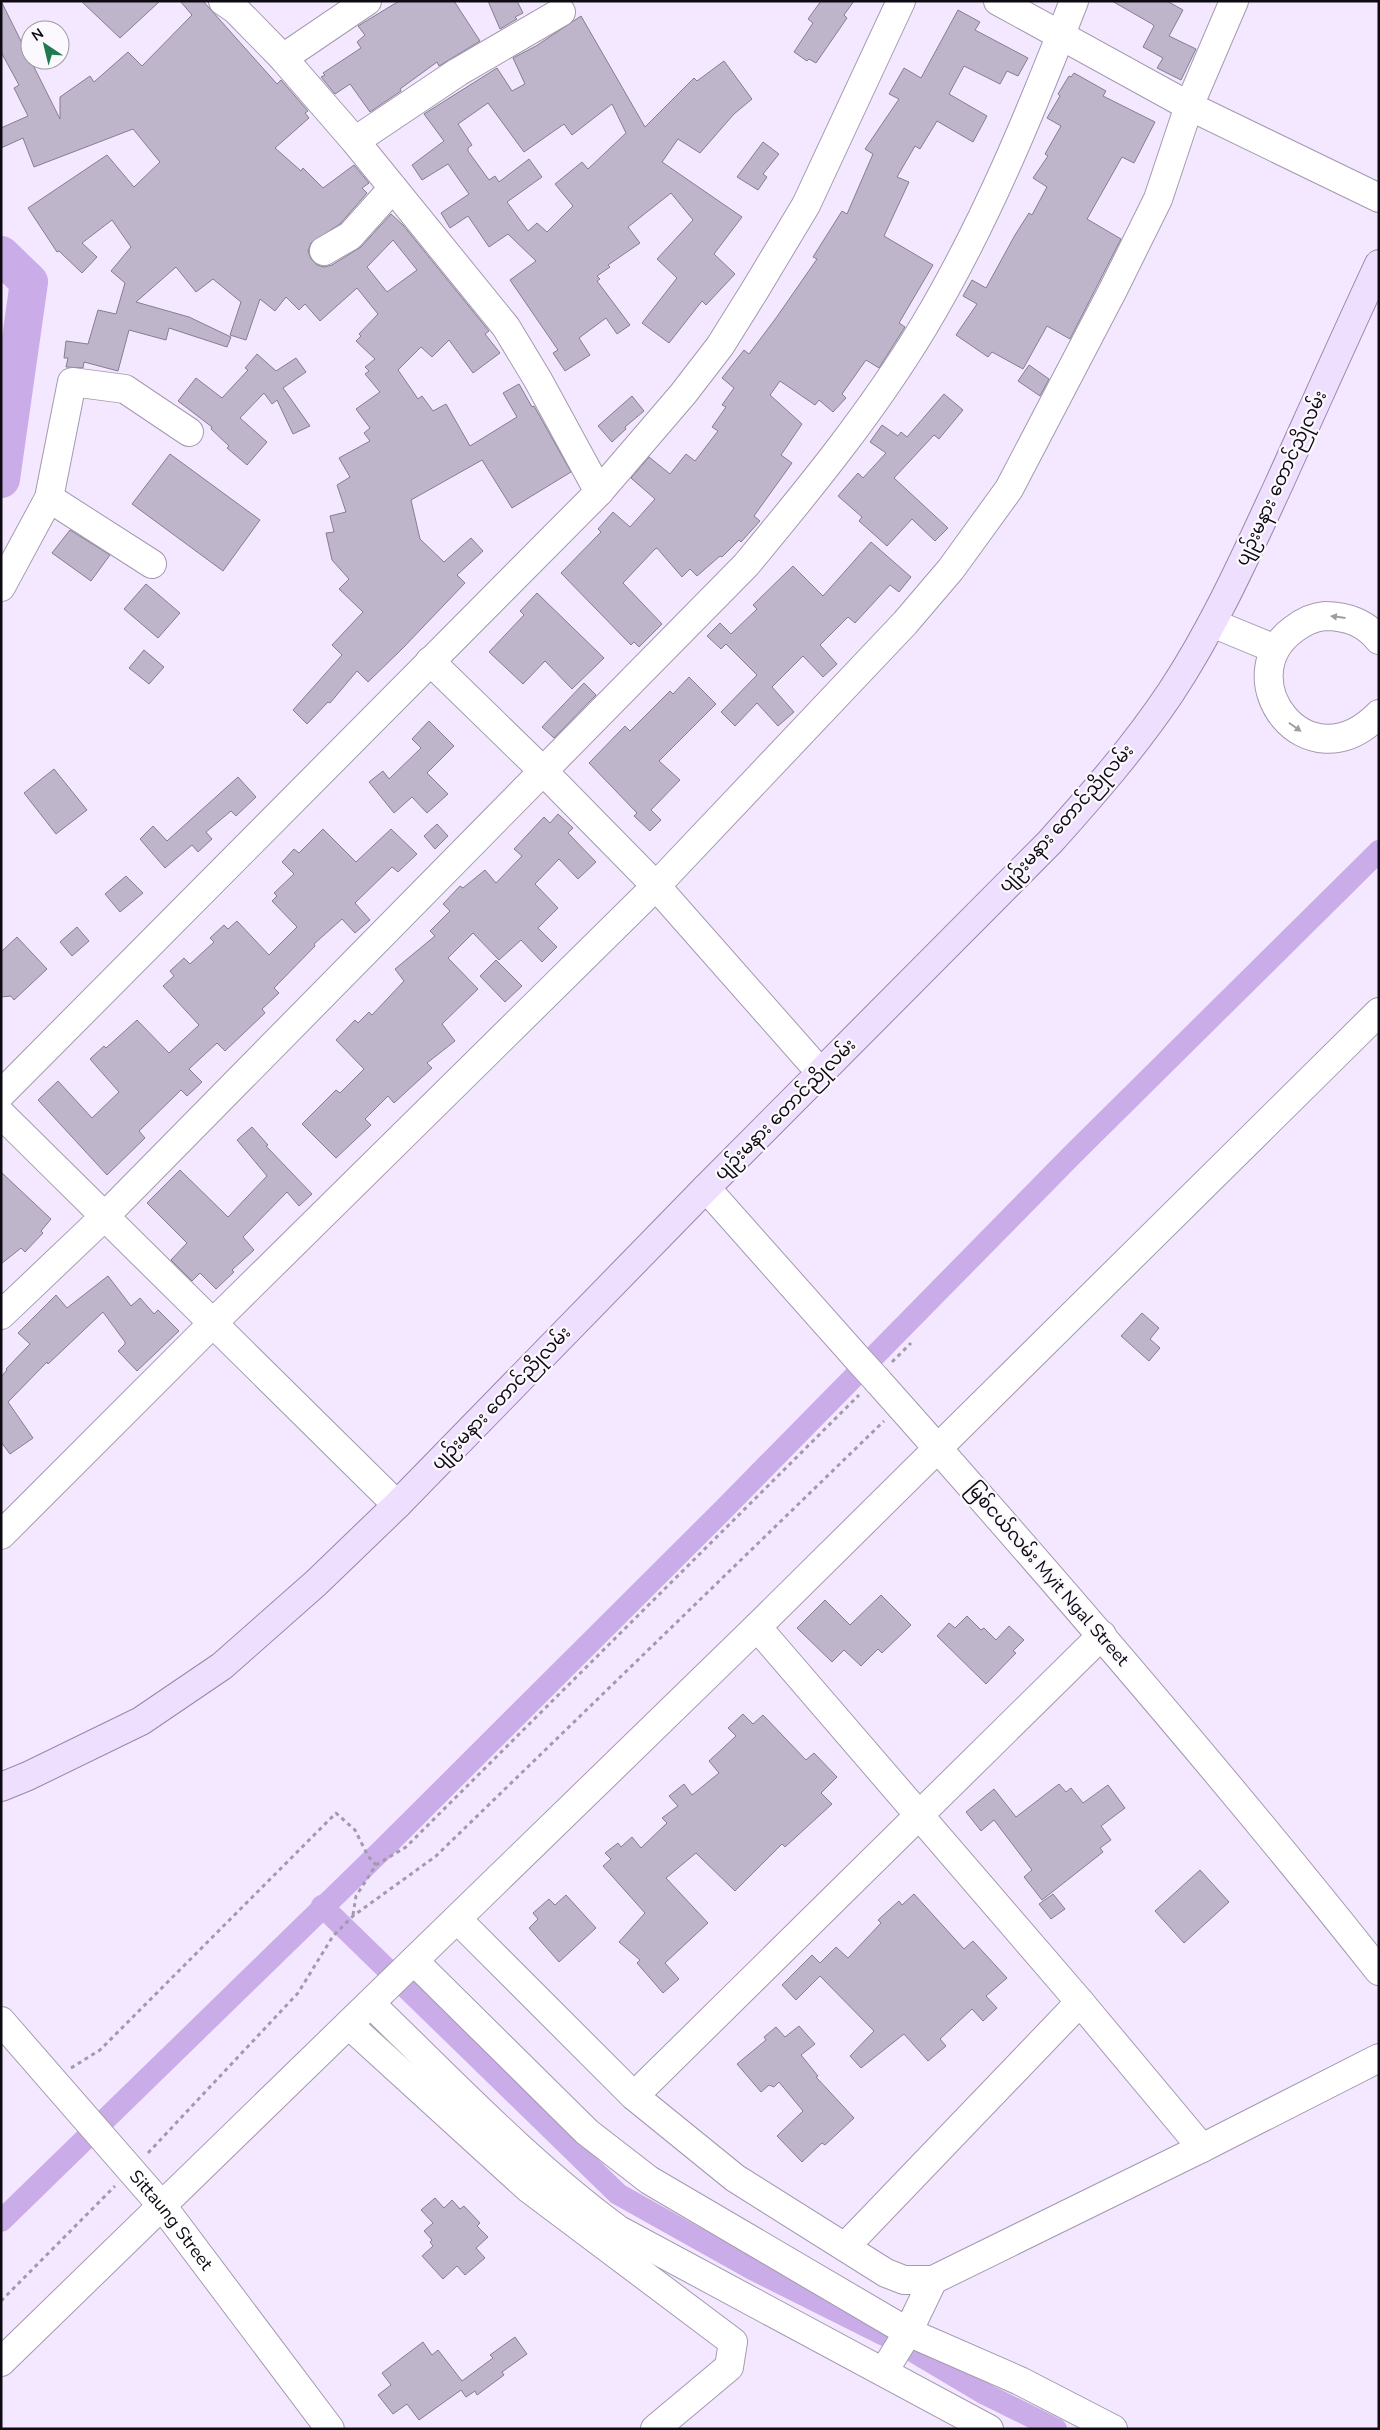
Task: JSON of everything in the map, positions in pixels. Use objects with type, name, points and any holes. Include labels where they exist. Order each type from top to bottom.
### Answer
[{"type":"main road","name":"ပျဉ်းမနား တောင်ညိုလမ်း","points":[[1,1787],[28,1776],[141,1721],[222,1666],[316,1583],[397,1505],[706,1188],[1050,842],[1095,791],[1172,692],[1212,622],[1245,558],[1379,264]]},
{"type":"street","points":[[223,1],[236,10],[283,58],[355,141],[506,327],[538,380],[599,492]]},
{"type":"street","points":[[283,58],[367,1]]},
{"type":"street","points":[[1,1094],[599,492],[683,394],[720,346],[806,204],[901,1]]},
{"type":"street","points":[[998,1],[1190,106],[1379,198]]},
{"type":"street","points":[[1,1315],[105,1216],[746,565],[800,500],[888,382],[948,283],[1008,162],[1074,1]]},
{"type":"street","points":[[1,1535],[656,886],[905,623],[951,569],[1010,489],[1113,290],[1158,199],[1190,106],[1234,1]]},
{"type":"street","points":[[355,141],[458,72],[560,12]]},
{"type":"street","points":[[324,251],[350,236],[393,188]]},
{"type":"street","points":[[1,587],[49,498],[72,382],[125,389],[189,432]]},
{"type":"street","points":[[49,498],[152,564]]},
{"type":"street","points":[[1374,727],[1346,737],[1326,739],[1306,734],[1289,723],[1276,708],[1270,689],[1269,669],[1275,649],[1286,634],[1302,622],[1321,616],[1340,616],[1358,622],[1379,640]]},
{"type":"street","points":[[1212,622],[1275,649]]},
{"type":"street","points":[[430,661],[543,771],[656,886],[821,1073]]},
{"type":"street","points":[[1,2362],[458,1920],[1379,1012]]},
{"type":"street","points":[[1,1114],[214,1322],[397,1505]]},
{"type":"street","name":"မြစ်ငယ်လမ်း Myit Ngal Street","points":[[706,1188],[1102,1635],[1379,1971]]},
{"type":"street","points":[[757,1627],[1080,2002],[1202,2148]]},
{"type":"street","points":[[634,2096],[1102,1635]]},
{"type":"street","points":[[458,1920],[634,2096],[735,2178],[872,2265],[895,2276],[918,2281],[934,2280],[1202,2148],[1379,2058]]},
{"type":"street","points":[[410,1965],[588,2132],[649,2180],[908,2332],[1020,2382],[1113,2429]]},
{"type":"street","points":[[377,1997],[542,2169],[576,2199],[619,2230],[989,2429]]},
{"type":"street","points":[[845,2247],[1080,2002]]},
{"type":"street","name":"Sittaung Street","points":[[1,2021],[85,2120],[163,2207],[330,2429]]},
{"type":"street","points":[[350,2024],[528,2188],[733,2342],[729,2367],[655,2429]]},
{"type":"street","points":[[884,2371],[908,2332],[934,2280]]},
{"type":"path","points":[[353,1916],[356,1896],[376,1865],[406,1847],[910,1343]]},
{"type":"path","points":[[1,2301],[131,2170],[298,1993],[333,1936],[353,1916],[436,1856],[900,1405]]},
{"type":"path","points":[[51,2080],[100,2050],[336,1813],[355,1830],[368,1856],[376,1865]]},
{"type":"building","points":[[1,1],[20,39],[20,70],[36,70],[60,119],[60,97],[90,76],[94,82],[128,52],[142,66],[192,15],[180,1],[203,1],[277,84],[281,80],[308,111],[305,113],[309,118],[275,148],[301,171],[303,168],[323,188],[354,165],[369,183],[362,188],[367,193],[340,224],[311,243],[308,251],[311,259],[317,265],[324,267],[332,265],[361,247],[391,214],[403,225],[489,331],[485,334],[500,353],[473,373],[449,340],[432,357],[421,347],[398,370],[418,399],[422,396],[433,411],[446,404],[470,446],[517,417],[503,393],[519,384],[532,407],[534,406],[571,472],[512,508],[482,460],[411,500],[420,539],[444,562],[471,538],[483,551],[457,575],[465,583],[402,649],[368,682],[357,671],[330,703],[328,702],[307,724],[293,710],[342,655],[332,645],[363,612],[339,589],[349,579],[332,560],[326,533],[334,532],[330,516],[346,512],[337,485],[350,477],[339,458],[370,441],[364,433],[370,428],[356,409],[380,392],[365,374],[369,371],[365,367],[375,359],[356,341],[361,336],[359,334],[378,314],[357,288],[320,321],[305,304],[299,310],[286,297],[275,311],[260,299],[246,340],[230,335],[241,302],[213,279],[196,292],[176,267],[136,302],[189,317],[231,337],[227,347],[169,328],[166,340],[129,330],[118,371],[84,362],[83,368],[66,367],[68,358],[64,358],[66,341],[88,344],[98,310],[116,314],[125,283],[111,271],[131,247],[112,220],[82,243],[97,257],[82,273],[59,251],[57,252],[28,208],[107,155],[134,187],[160,162],[133,129],[34,167],[23,138],[1,148],[1,128],[28,116],[14,88],[19,85],[1,52]],"holes":[[[393,240],[417,270],[387,292],[367,267]]]},
{"type":"building","points":[[81,1],[160,1],[120,38]]},
{"type":"building","points":[[399,1],[454,1],[480,41],[439,66],[437,62],[400,89],[401,91],[370,112],[350,84],[335,94],[321,77],[325,75],[323,73],[361,48],[357,42],[365,35],[358,26]]},
{"type":"building","points":[[488,1],[517,1],[523,13],[500,29]]},
{"type":"building","points":[[821,1],[854,1],[844,15],[847,18],[816,63],[809,59],[807,61],[794,52],[813,23],[808,19]]},
{"type":"building","points":[[1112,1],[1167,1],[1183,10],[1169,36],[1196,49],[1181,80],[1157,68],[1163,58],[1143,47],[1154,26]]},
{"type":"building","points":[[958,10],[980,22],[975,30],[1028,58],[1018,76],[1007,71],[1000,84],[964,66],[949,94],[987,116],[973,142],[937,121],[920,149],[915,146],[897,177],[909,182],[884,236],[933,265],[899,323],[905,327],[879,368],[866,360],[842,394],[846,398],[833,412],[819,400],[815,405],[780,381],[770,395],[802,424],[781,455],[792,463],[754,516],[760,521],[741,542],[739,540],[722,557],[720,556],[697,576],[690,569],[682,577],[657,548],[655,549],[623,583],[662,624],[639,647],[634,642],[631,645],[561,573],[601,532],[598,529],[613,512],[630,527],[655,499],[631,478],[649,457],[670,474],[686,454],[695,461],[718,431],[712,427],[726,407],[722,405],[734,388],[722,378],[744,350],[749,354],[817,259],[813,257],[842,211],[847,214],[873,154],[865,149],[899,99],[889,94],[904,68],[921,78]]},
{"type":"building","points":[[581,16],[645,127],[694,78],[697,81],[724,61],[752,99],[734,114],[700,153],[678,139],[662,162],[742,217],[714,254],[735,274],[706,305],[702,301],[669,343],[642,323],[677,278],[657,259],[693,220],[671,193],[628,227],[640,243],[608,265],[610,267],[597,276],[600,279],[597,281],[630,325],[617,334],[606,318],[579,338],[590,355],[565,371],[553,353],[558,350],[510,280],[536,261],[508,234],[489,247],[468,216],[450,228],[441,213],[469,194],[448,164],[422,180],[412,165],[444,141],[424,114],[497,68],[512,91],[525,84],[513,58],[536,46]],"holes":[[[488,103],[524,152],[564,124],[572,135],[612,104],[626,133],[588,169],[582,162],[555,184],[573,206],[547,232],[537,223],[528,231],[507,202],[542,177],[529,159],[499,182],[495,176],[489,180],[468,151],[468,148],[472,145],[458,124]]]},
{"type":"building","points":[[1074,73],[1106,91],[1103,96],[1155,122],[1134,163],[1122,157],[1087,219],[1121,239],[1070,339],[1047,326],[1023,369],[992,352],[988,357],[956,335],[977,304],[963,296],[972,280],[986,288],[1015,235],[1029,213],[1032,215],[1047,187],[1033,178],[1048,156],[1045,154],[1061,126],[1047,118],[1060,96],[1058,94],[1069,76],[1071,77]]},
{"type":"building","points":[[763,142],[779,154],[763,174],[767,177],[758,190],[737,177]]},
{"type":"building","points":[[257,354],[276,371],[296,358],[306,372],[283,388],[310,426],[293,434],[277,400],[272,404],[264,393],[240,418],[267,442],[247,465],[227,448],[229,446],[211,429],[212,427],[178,401],[196,378],[222,398],[248,370],[245,368]]},
{"type":"building","points":[[1029,365],[1049,379],[1040,396],[1018,381]]},
{"type":"building","points":[[944,394],[963,410],[939,439],[934,435],[894,478],[948,528],[935,541],[912,519],[887,546],[859,521],[862,517],[838,496],[858,473],[863,478],[886,453],[870,442],[882,425],[898,436],[901,432],[907,437]]},
{"type":"building","points":[[632,396],[644,411],[625,427],[626,429],[612,442],[598,426]]},
{"type":"building","points":[[170,454],[260,520],[223,571],[132,504]]},
{"type":"building","points":[[70,530],[110,555],[91,581],[52,553]]},
{"type":"building","points":[[871,542],[911,577],[899,592],[890,585],[855,623],[848,617],[820,645],[837,664],[823,677],[803,656],[772,687],[794,712],[778,726],[757,703],[735,726],[721,712],[757,675],[726,644],[721,649],[707,636],[720,623],[731,634],[757,609],[753,605],[793,566],[823,596]]},
{"type":"building","points":[[146,584],[180,613],[158,638],[124,609]]},
{"type":"building","points":[[537,593],[604,658],[572,689],[545,661],[523,684],[489,652],[524,615],[520,611]]},
{"type":"building","points":[[144,650],[164,667],[149,684],[129,668]]},
{"type":"building","points":[[689,677],[716,704],[659,761],[680,780],[651,810],[661,820],[650,831],[634,816],[637,813],[589,763],[625,726],[630,731],[670,691],[673,694]]},
{"type":"building","points":[[584,683],[596,695],[554,738],[542,727]]},
{"type":"building","points":[[429,721],[454,746],[427,773],[448,794],[427,813],[412,797],[394,813],[369,782],[383,771],[389,779],[421,748],[412,739]]},
{"type":"building","points":[[54,769],[87,810],[56,834],[24,793]]},
{"type":"building","points":[[238,777],[256,797],[236,816],[231,811],[206,832],[212,839],[198,852],[192,845],[165,868],[140,839],[153,826],[167,841]]},
{"type":"building","points":[[558,814],[573,828],[568,833],[596,862],[578,879],[559,859],[535,884],[558,908],[538,928],[557,947],[542,962],[521,940],[499,960],[473,933],[448,958],[478,989],[442,1024],[455,1041],[427,1063],[432,1068],[394,1103],[388,1096],[365,1119],[371,1125],[336,1158],[302,1124],[336,1090],[340,1093],[364,1069],[336,1040],[355,1020],[358,1023],[369,1012],[372,1015],[404,981],[395,969],[435,936],[430,931],[450,911],[443,904],[460,886],[463,888],[485,870],[496,883],[522,856],[514,849],[544,817],[550,823]]},
{"type":"building","points":[[437,824],[448,836],[435,849],[424,836]]},
{"type":"building","points":[[323,829],[356,862],[391,829],[417,854],[398,872],[392,867],[355,903],[370,920],[355,933],[342,919],[314,944],[315,946],[274,988],[279,993],[262,1009],[265,1013],[225,1051],[217,1043],[189,1069],[202,1082],[187,1096],[181,1090],[139,1131],[145,1138],[107,1175],[38,1100],[58,1081],[92,1118],[119,1092],[90,1059],[104,1046],[106,1048],[137,1020],[169,1053],[199,1025],[163,986],[174,976],[170,971],[184,958],[190,964],[214,942],[210,938],[224,925],[228,929],[237,921],[269,955],[297,927],[272,901],[277,896],[274,893],[294,874],[282,862],[294,849],[299,853]]},
{"type":"building","points":[[126,876],[143,893],[120,912],[105,894]]},
{"type":"building","points":[[77,927],[89,941],[72,956],[60,942]]},
{"type":"building","points":[[17,937],[47,969],[14,1000],[11,996],[1,997],[1,952]]},
{"type":"building","points":[[496,960],[522,986],[505,1002],[480,976]]},
{"type":"building","points":[[252,1127],[268,1145],[266,1146],[312,1194],[299,1206],[287,1192],[243,1237],[254,1250],[232,1270],[234,1272],[216,1289],[200,1273],[192,1281],[171,1260],[187,1243],[147,1203],[180,1170],[228,1217],[267,1176],[237,1140]]},
{"type":"building","points":[[1,1172],[51,1219],[41,1231],[43,1233],[25,1252],[21,1248],[1,1264]]},
{"type":"building","points":[[108,1276],[131,1306],[140,1298],[154,1314],[158,1310],[179,1331],[137,1371],[118,1351],[125,1342],[103,1312],[48,1364],[47,1362],[8,1402],[33,1438],[10,1454],[1,1442],[1,1377],[6,1369],[30,1344],[18,1333],[56,1295],[67,1308]]},
{"type":"building","points":[[1142,1313],[1159,1328],[1150,1339],[1160,1348],[1149,1361],[1121,1336]]},
{"type":"building","points":[[881,1595],[911,1625],[882,1653],[878,1649],[861,1666],[844,1650],[832,1662],[797,1628],[825,1600],[850,1625]]},
{"type":"building","points":[[967,1616],[981,1630],[984,1628],[996,1640],[1009,1626],[1024,1640],[1013,1651],[1016,1653],[986,1684],[937,1636],[949,1623],[955,1628]]},
{"type":"building","points":[[743,1714],[753,1724],[763,1715],[806,1760],[814,1753],[837,1777],[821,1793],[832,1804],[785,1847],[782,1844],[735,1891],[696,1853],[666,1878],[708,1923],[665,1963],[679,1979],[663,1993],[637,1963],[640,1960],[619,1942],[645,1913],[603,1866],[611,1859],[605,1853],[618,1843],[621,1847],[632,1837],[641,1848],[667,1823],[662,1818],[678,1806],[669,1796],[684,1784],[692,1795],[719,1773],[709,1761],[736,1736],[728,1728]]},
{"type":"building","points":[[1059,1784],[1066,1792],[1071,1788],[1083,1803],[1108,1785],[1125,1808],[1101,1826],[1111,1840],[1100,1848],[1103,1852],[1042,1900],[1024,1877],[1032,1870],[994,1820],[981,1831],[966,1812],[994,1789],[1016,1817]]},
{"type":"building","points":[[1200,1870],[1229,1902],[1184,1943],[1155,1911]]},
{"type":"building","points":[[914,1894],[964,1949],[973,1941],[1007,1978],[986,1996],[997,2008],[983,2021],[972,2009],[940,2039],[946,2046],[928,2061],[904,2034],[861,2068],[850,2056],[874,2031],[820,1976],[796,2000],[782,1985],[812,1955],[820,1963],[836,1947],[848,1958],[881,1923],[878,1920],[899,1901],[902,1905]]},
{"type":"building","points":[[1053,1894],[1065,1909],[1051,1919],[1039,1904]]},
{"type":"building","points":[[566,1895],[596,1928],[559,1962],[529,1928],[538,1919],[533,1913],[549,1899],[555,1905]]},
{"type":"building","points":[[799,2026],[815,2044],[801,2055],[818,2076],[816,2077],[854,2118],[825,2145],[822,2143],[802,2162],[777,2136],[803,2111],[779,2082],[774,2087],[769,2085],[761,2092],[737,2064],[766,2040],[764,2037],[776,2027],[785,2037]]},
{"type":"building","points":[[435,2198],[444,2208],[452,2200],[460,2209],[464,2206],[480,2223],[477,2226],[488,2237],[476,2248],[485,2258],[465,2275],[457,2266],[443,2279],[422,2256],[433,2246],[430,2242],[432,2240],[424,2231],[433,2223],[421,2210]]},
{"type":"building","points":[[515,2337],[527,2354],[502,2372],[504,2375],[477,2395],[475,2391],[466,2397],[461,2390],[419,2420],[407,2404],[393,2414],[378,2395],[391,2385],[382,2373],[423,2342],[432,2355],[438,2350],[462,2381],[493,2358],[490,2355]]},
{"type":"waterway","points":[[1,255],[29,282],[1,479]]},
{"type":"waterway","points":[[1,2221],[382,1850],[724,1509],[1073,1154],[1379,851]]},
{"type":"waterway","points":[[322,1906],[618,2194],[752,2269],[886,2336]]},
{"type":"waterway","points":[[916,2353],[985,2394],[1056,2429]]}]
